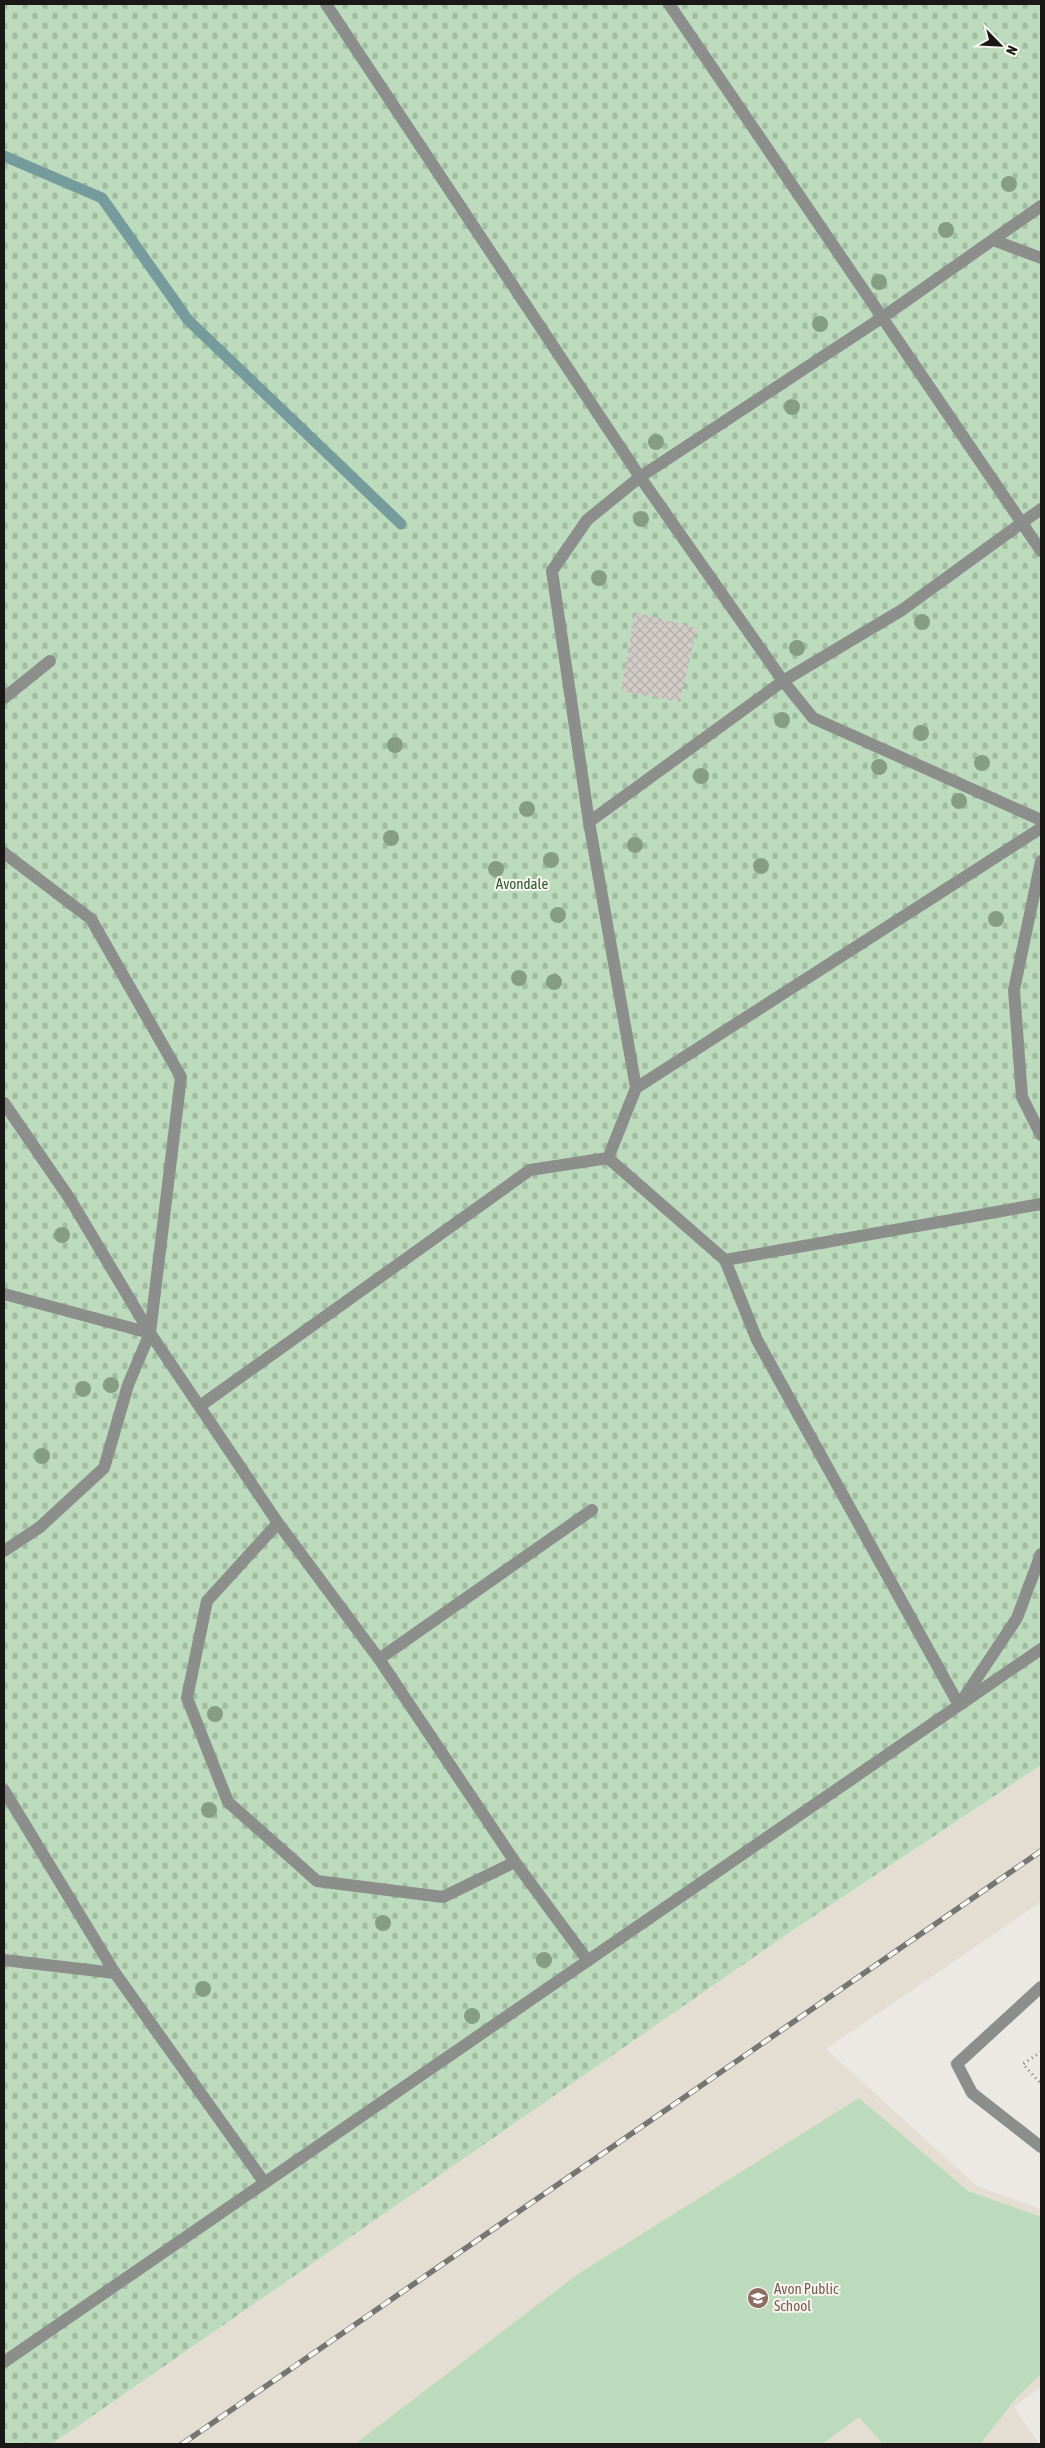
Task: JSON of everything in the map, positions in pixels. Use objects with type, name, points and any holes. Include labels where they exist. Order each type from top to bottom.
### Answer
[{"type":"lane","points":[[326,4],[640,477],[783,681],[813,718],[1041,820]]},
{"type":"lane","points":[[669,4],[1041,551]]},
{"type":"lane","points":[[608,1158],[636,1088],[590,822],[552,571],[588,520],[640,477],[883,317],[1041,206]]},
{"type":"lane","points":[[993,240],[1041,258]]},
{"type":"lane","points":[[590,822],[783,681],[902,610],[1041,509]]},
{"type":"lane","points":[[4,698],[50,662]]},
{"type":"lane","points":[[636,1088],[1041,828]]},
{"type":"lane","points":[[4,853],[91,919],[181,1077],[150,1333],[128,1385],[104,1468],[40,1527],[4,1551]]},
{"type":"lane","points":[[1041,861],[1014,990],[1022,1097],[1041,1135]]},
{"type":"lane","points":[[4,1103],[70,1199],[150,1333],[278,1523],[379,1659],[515,1862],[588,1961]]},
{"type":"lane","points":[[200,1406],[530,1170],[608,1158],[725,1260],[757,1340],[959,1705]]},
{"type":"lane","points":[[725,1260],[1041,1204]]},
{"type":"lane","points":[[4,1294],[150,1333]]},
{"type":"lane","points":[[379,1659],[592,1510]]},
{"type":"lane","points":[[278,1523],[207,1601],[187,1698],[228,1802],[317,1881],[443,1897],[515,1862]]},
{"type":"lane","points":[[959,1705],[1017,1618],[1041,1554]]},
{"type":"lane","points":[[4,2362],[1041,1649]]},
{"type":"lane","points":[[4,1790],[114,1972],[264,2182]]},
{"type":"lane","points":[[4,1960],[114,1972]]},
{"type":"lane","points":[[1041,1987],[957,2064],[972,2093],[1041,2147]]},
{"type":"path","points":[[1041,2052],[1023,2064],[1041,2084]]},
{"type":"shaded area","points":[[1041,1765],[1041,1902],[826,2049],[977,2186],[1041,2209],[1041,2387],[1014,2407],[1039,2444],[52,2444],[799,1926]]},
{"type":"green space","name":"Avondale","points":[[4,4],[1041,4],[1041,1765],[799,1926],[52,2444],[4,2444]]},
{"type":"green space","name":"Avon Public School","points":[[859,2098],[968,2191],[1041,2217],[1041,2374],[1019,2395],[980,2444],[883,2444],[859,2417],[822,2444],[355,2444],[578,2274]]},
{"type":"building","points":[[635,612],[697,628],[680,702],[621,691]]},
{"type":"waterway","points":[[4,156],[102,198],[188,320],[401,524]]},
{"type":"railway","points":[[182,2444],[1041,1851]]},
{"type":"place","name":"Avon Public School","points":[[758,2298]]}]
